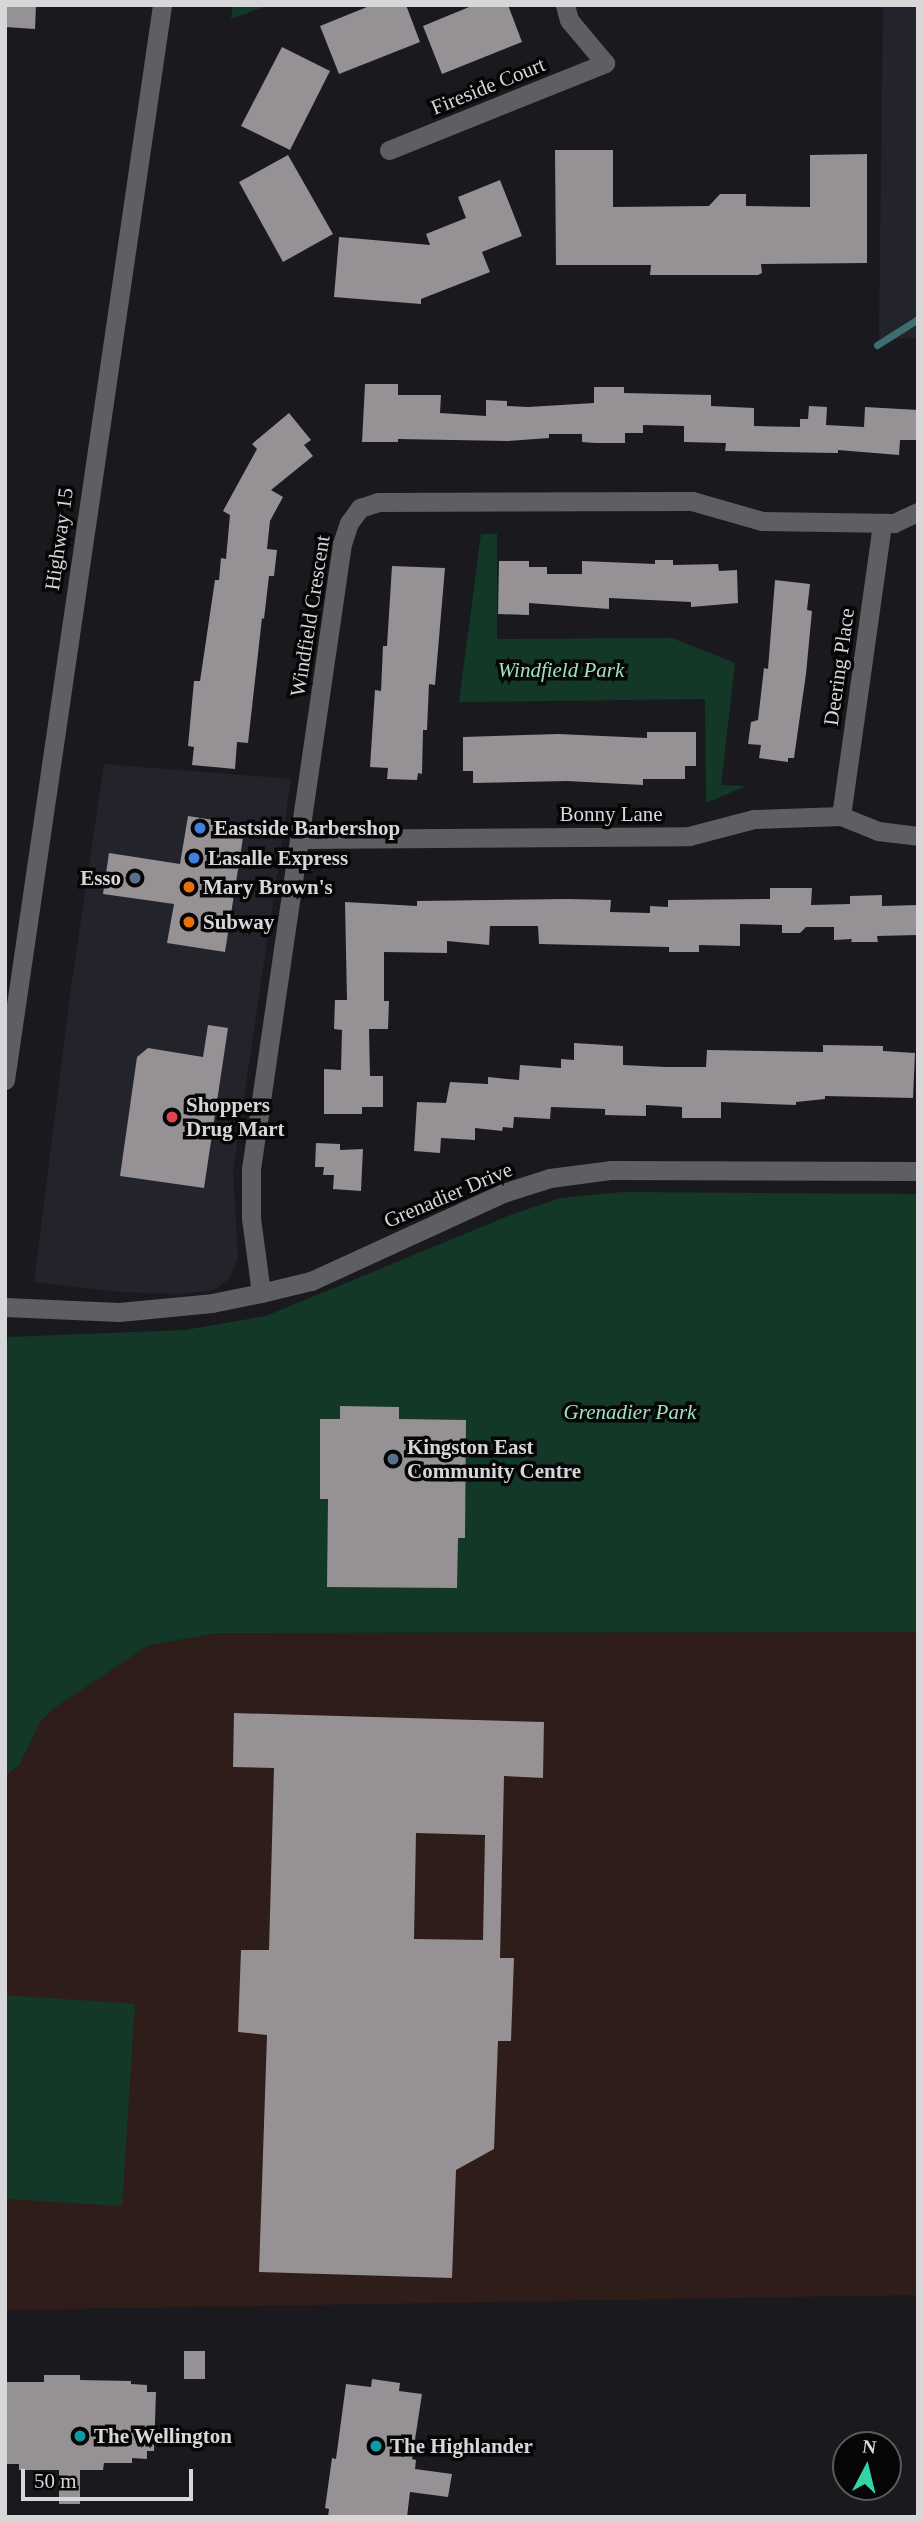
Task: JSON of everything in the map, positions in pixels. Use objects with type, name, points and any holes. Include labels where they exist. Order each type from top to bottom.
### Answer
[{"type":"street","name":"Highway 15","points":[[5,1080],[162,5]]},
{"type":"street","name":"Fireside Court","points":[[389,150],[605,64],[569,20],[565,5]]},
{"type":"street","name":"Windfield Crescent","points":[[261,1293],[251,1218],[251,1169],[342,544],[349,523],[360,508],[378,502],[692,501],[762,522],[883,523],[894,523],[918,512]]},
{"type":"street","name":"Deering Place","points":[[841,816],[883,523]]},
{"type":"street","name":"Bonny Lane","points":[[299,839],[689,836],[754,819],[841,816],[878,831],[918,836]]},
{"type":"street","name":"Grenadier Drive","points":[[5,1307],[119,1312],[212,1303],[261,1293],[311,1281],[503,1193],[550,1178],[611,1170],[918,1171]]},
{"type":"shaded area","points":[[883,5],[918,5],[918,338],[879,339]]},
{"type":"shaded area","points":[[104,764],[291,779],[233,1172],[238,1257],[229,1279],[214,1290],[180,1294],[121,1292],[34,1282],[71,988]]},
{"type":"shaded area","points":[[918,1632],[918,2295],[5,2310],[5,1777],[20,1764],[40,1722],[53,1709],[149,1645],[219,1633]]},
{"type":"green space","points":[[233,5],[269,5],[231,19]]},
{"type":"green space","name":"Windfield Park","points":[[481,534],[497,534],[497,639],[672,638],[735,663],[721,785],[746,786],[706,803],[705,699],[459,702]]},
{"type":"green space","name":"Grenadier Park","points":[[623,1192],[918,1194],[918,1632],[219,1633],[149,1645],[53,1709],[40,1722],[20,1764],[5,1777],[5,1359],[8,1337],[185,1330],[266,1316],[508,1216],[560,1198]]},
{"type":"green space","points":[[6,1995],[135,2004],[122,2206],[5,2199]]},
{"type":"building","points":[[5,5],[36,5],[35,29],[5,27]]},
{"type":"building","points":[[372,5],[406,5],[420,42],[339,74],[320,26]]},
{"type":"building","points":[[474,5],[508,5],[522,42],[442,74],[423,26]]},
{"type":"building","points":[[282,47],[330,71],[290,150],[241,126]]},
{"type":"building","points":[[555,150],[613,150],[613,207],[709,206],[720,194],[746,194],[746,206],[810,207],[810,155],[867,154],[867,263],[761,264],[762,273],[758,275],[650,275],[651,265],[556,265]]},
{"type":"building","points":[[288,155],[333,234],[283,262],[239,182]]},
{"type":"building","points":[[500,180],[522,236],[482,252],[490,272],[421,299],[421,304],[334,297],[339,237],[430,245],[426,234],[466,218],[458,197]]},
{"type":"building","points":[[365,384],[398,384],[398,395],[441,395],[440,413],[486,416],[486,400],[507,401],[507,406],[528,407],[594,403],[594,387],[624,387],[624,393],[711,395],[711,406],[754,408],[754,426],[800,427],[800,419],[808,419],[809,406],[827,407],[826,425],[864,427],[865,407],[918,410],[918,440],[900,440],[899,455],[838,450],[838,453],[725,451],[726,443],[684,442],[684,426],[643,425],[643,433],[625,433],[625,443],[582,442],[582,434],[549,434],[549,438],[508,441],[398,439],[398,442],[362,442]]},
{"type":"building","points":[[289,413],[311,440],[304,445],[313,456],[271,490],[283,497],[270,521],[267,549],[277,550],[274,576],[269,576],[264,619],[262,618],[248,743],[237,742],[235,769],[192,765],[194,747],[188,746],[194,681],[200,681],[215,580],[219,580],[221,558],[226,559],[230,515],[223,511],[257,449],[252,444]]},
{"type":"building","points":[[655,560],[673,560],[673,565],[718,564],[719,571],[737,570],[738,603],[691,607],[691,602],[609,598],[609,609],[529,603],[529,615],[498,614],[499,561],[529,561],[529,567],[547,567],[547,574],[582,574],[582,561],[655,564]]},
{"type":"building","points":[[392,566],[445,568],[435,685],[429,684],[427,730],[423,730],[422,774],[418,773],[417,780],[387,779],[388,768],[370,767],[375,690],[381,691],[383,646],[387,646]]},
{"type":"building","points":[[775,580],[810,584],[807,610],[812,611],[794,758],[788,758],[788,762],[759,758],[761,745],[748,744],[751,722],[758,720],[764,668],[768,669]]},
{"type":"building","points":[[647,732],[696,732],[696,766],[685,766],[685,779],[643,779],[643,785],[567,781],[473,783],[473,771],[463,771],[463,737],[558,734],[647,738]]},
{"type":"building","points":[[188,816],[245,825],[225,952],[167,943],[174,904],[103,894],[109,853],[180,864]]},
{"type":"building","points":[[770,888],[812,888],[811,905],[850,904],[850,896],[882,895],[882,906],[918,905],[918,935],[877,936],[878,942],[851,942],[852,939],[834,940],[834,927],[806,927],[800,933],[782,933],[782,925],[740,924],[740,946],[699,945],[699,952],[669,952],[669,947],[539,944],[538,926],[490,926],[489,945],[447,941],[447,953],[384,952],[384,1001],[389,1001],[388,1029],[369,1029],[370,1076],[383,1076],[383,1107],[362,1107],[362,1114],[324,1114],[324,1069],[341,1070],[342,1030],[334,1029],[335,1000],[347,1000],[345,902],[417,906],[417,901],[611,900],[610,912],[650,913],[650,906],[668,907],[668,900],[770,899]]},
{"type":"building","name":"Shoppers Drug Mart","points":[[208,1025],[228,1028],[204,1188],[120,1176],[137,1057],[148,1048],[203,1057]]},
{"type":"building","points":[[574,1043],[623,1046],[623,1065],[666,1067],[706,1067],[707,1050],[823,1052],[823,1045],[883,1046],[883,1051],[915,1053],[913,1098],[825,1096],[825,1099],[796,1102],[796,1105],[721,1102],[721,1118],[682,1118],[682,1107],[646,1105],[646,1116],[605,1115],[605,1109],[551,1107],[550,1119],[514,1117],[513,1128],[503,1127],[502,1131],[475,1128],[475,1140],[441,1138],[440,1153],[414,1151],[417,1102],[446,1103],[450,1082],[488,1084],[488,1077],[519,1080],[520,1065],[561,1068],[561,1059],[574,1060]]},
{"type":"building","points":[[316,1143],[340,1144],[340,1150],[363,1149],[361,1191],[333,1189],[334,1175],[323,1175],[324,1167],[315,1167]]},
{"type":"building","name":"Kingston East Community Centre","points":[[340,1406],[399,1407],[399,1419],[466,1420],[465,1538],[458,1538],[457,1588],[327,1587],[328,1499],[320,1499],[320,1419],[340,1419]]},
{"type":"building","points":[[234,1713],[544,1722],[543,1778],[504,1776],[500,1958],[514,1958],[511,2041],[498,2041],[494,2149],[456,2170],[452,2278],[259,2272],[267,2035],[238,2032],[241,1950],[269,1950],[274,1768],[233,1767]],"holes":[[[416,1833],[485,1835],[483,1940],[414,1939]]]},
{"type":"building","points":[[184,2351],[205,2351],[205,2379],[184,2379]]},
{"type":"building","name":"The Wellington","points":[[44,2375],[80,2375],[80,2380],[131,2381],[131,2384],[147,2385],[147,2392],[156,2392],[154,2451],[147,2451],[147,2459],[132,2458],[132,2463],[104,2463],[103,2470],[80,2470],[80,2504],[59,2504],[59,2470],[19,2470],[19,2464],[5,2464],[5,2382],[44,2382]]},
{"type":"building","name":"The Highlander","points":[[372,2379],[400,2383],[399,2391],[422,2394],[412,2459],[416,2460],[415,2469],[452,2474],[448,2497],[410,2492],[407,2517],[328,2517],[329,2509],[325,2508],[332,2458],[336,2459],[346,2384],[371,2387]]},
{"type":"waterway","points":[[877,345],[918,319]]},
{"type":"place","name":"Eastside Barbershop","points":[[200,828]]},
{"type":"place","name":"Lasalle Express","points":[[194,858]]},
{"type":"place","name":"Esso","points":[[135,878]]},
{"type":"place","name":"Mary Brown's","points":[[189,887]]},
{"type":"place","name":"Subway","points":[[189,922]]},
{"type":"place","name":"Shoppers Drug Mart","points":[[172,1117]]},
{"type":"place","name":"Kingston East Community Centre","points":[[393,1459]]},
{"type":"place","name":"The Wellington","points":[[80,2436]]},
{"type":"place","name":"The Highlander","points":[[376,2446]]}]
